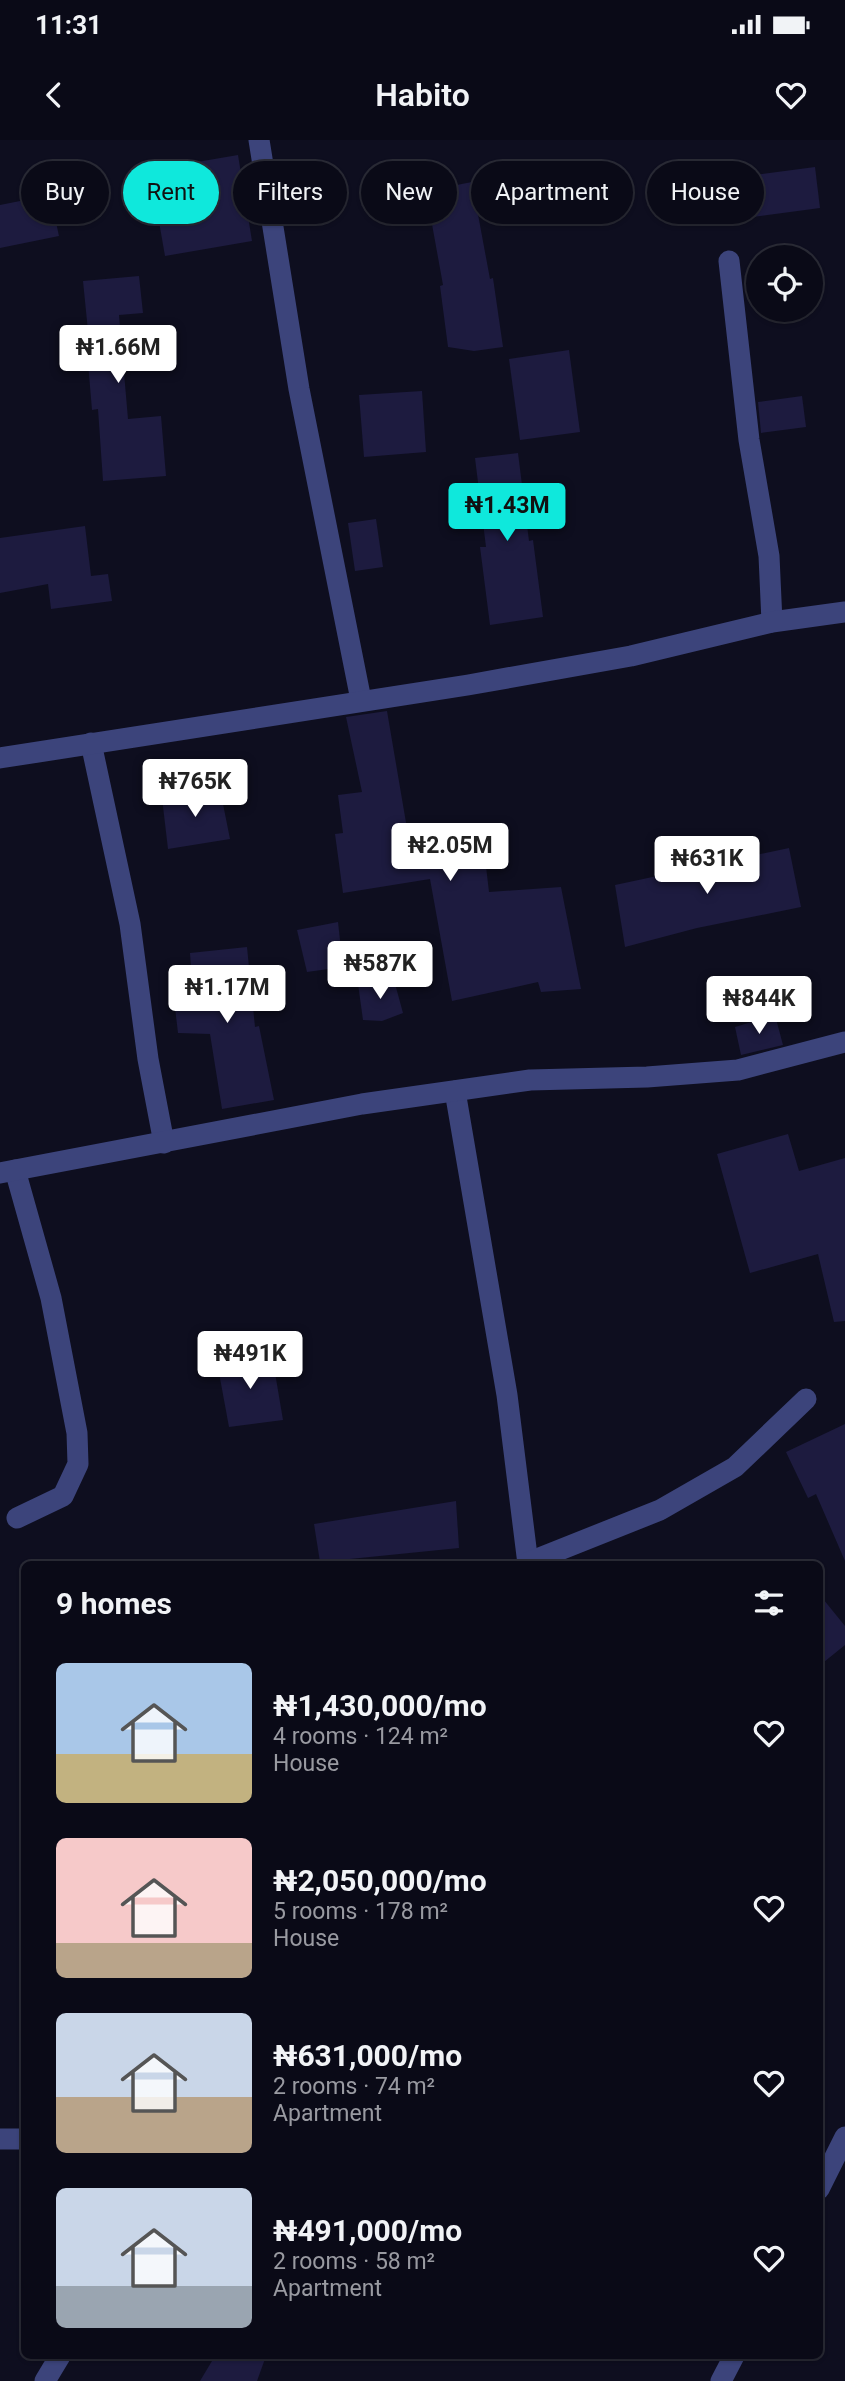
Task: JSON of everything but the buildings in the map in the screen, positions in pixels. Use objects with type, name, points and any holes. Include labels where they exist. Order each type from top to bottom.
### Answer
[{"type":"street","points":[[259,140],[299,388],[361,700]]},
{"type":"street","points":[[729,261],[749,440],[769,556],[772,622]]},
{"type":"street","points":[[0,758],[631,656],[772,622],[845,612]]},
{"type":"street","points":[[91,743],[130,924],[148,1059],[163,1143]]},
{"type":"street","points":[[17,1518],[63,1496],[78,1464],[77,1433],[51,1298],[8,1171],[362,1104],[530,1080],[647,1077],[738,1070],[845,1042]]},
{"type":"street","points":[[455,1091],[506,1395],[528,1561]]},
{"type":"street","points":[[535,1561],[660,1510],[692,1492],[735,1466],[806,1399]]},
{"type":"street","points":[[823,2181],[845,2137]]},
{"type":"street","points":[[0,2139],[21,2139]]},
{"type":"street","points":[[45,2381],[58,2359]]},
{"type":"street","points":[[721,2381],[732,2359]]}]
